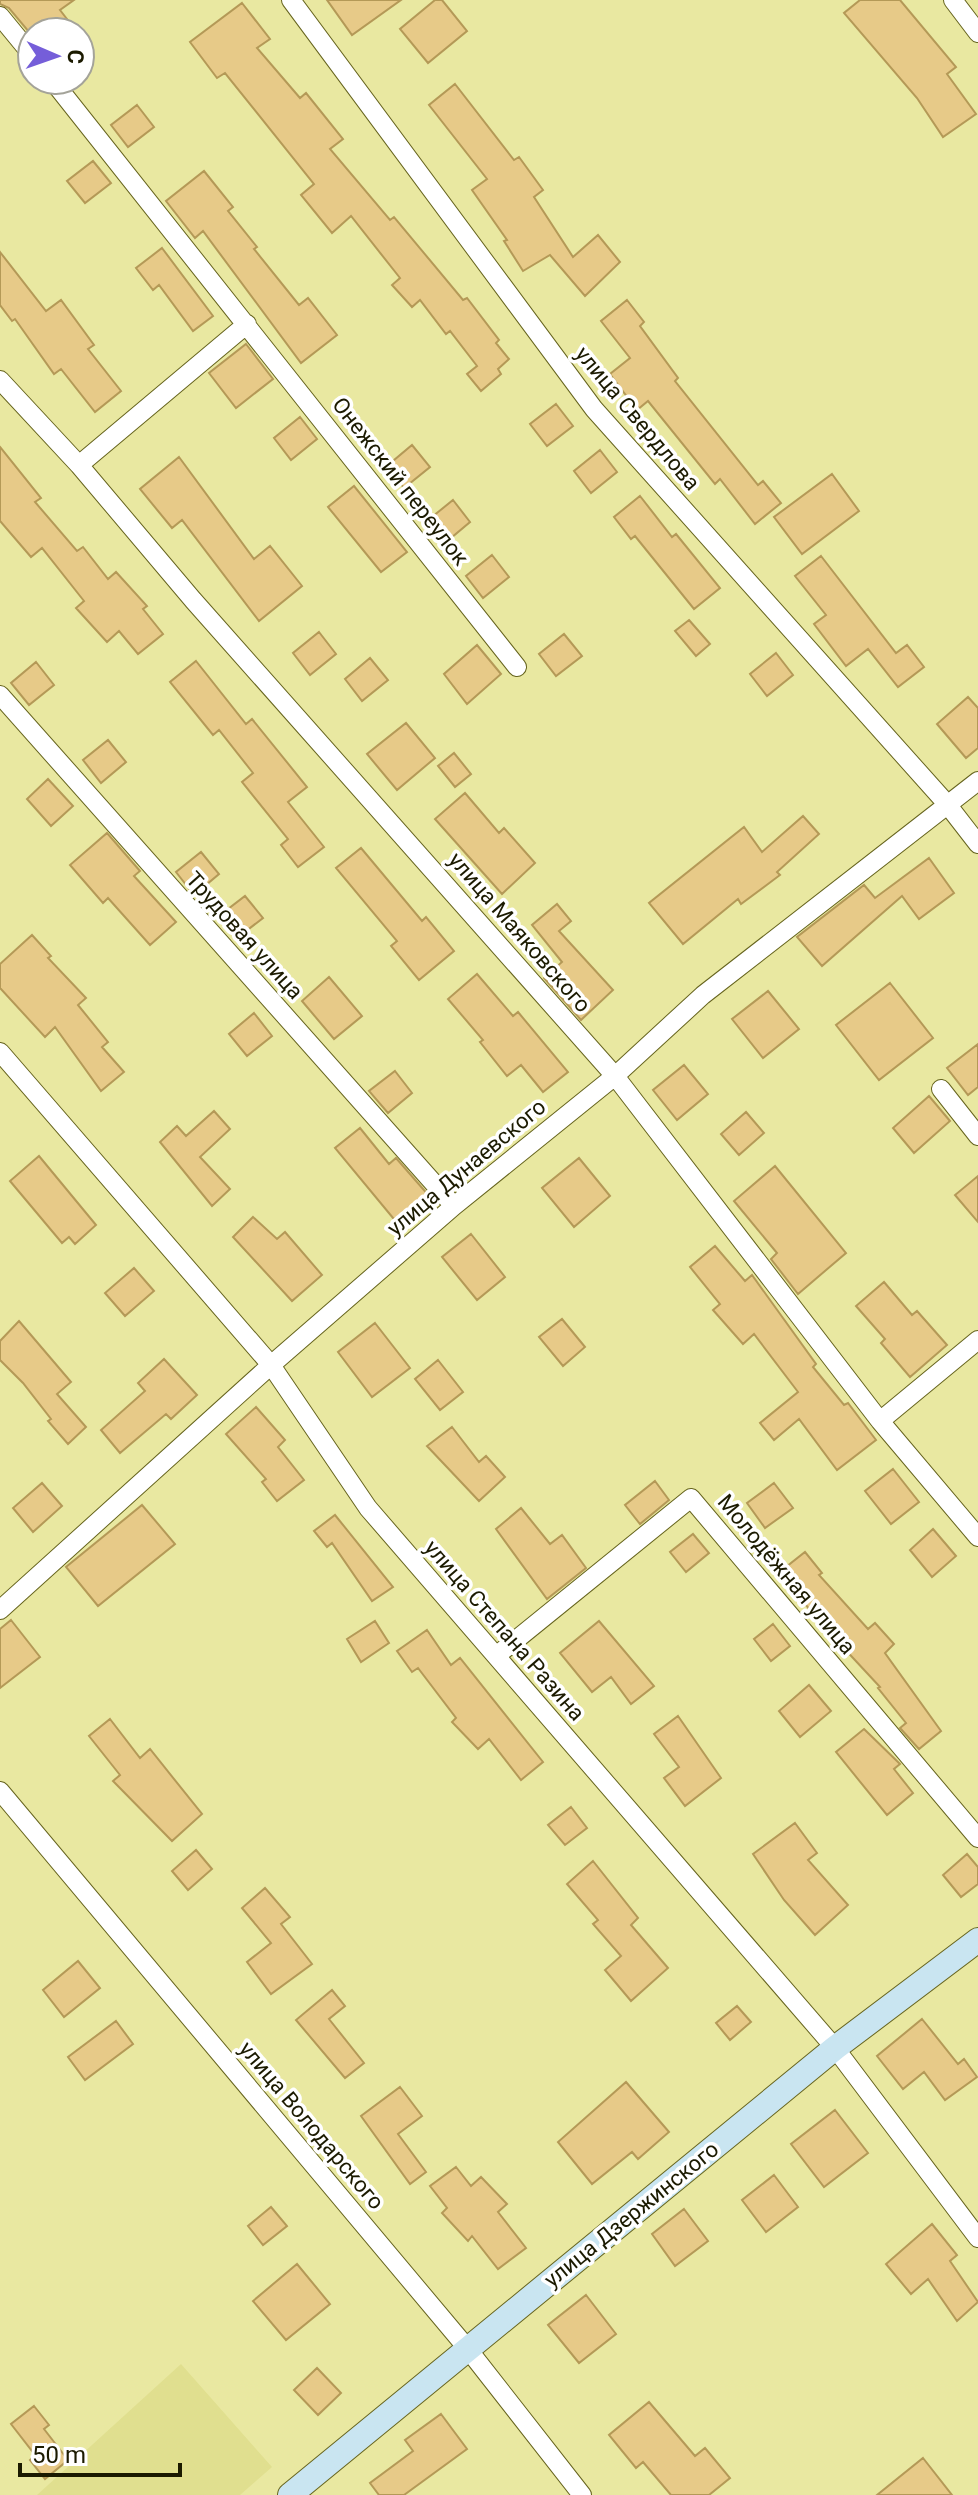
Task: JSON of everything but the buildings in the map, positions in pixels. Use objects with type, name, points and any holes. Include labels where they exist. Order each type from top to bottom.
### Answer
[{"type":"street","name":"улица Свердлова","points":[[291,0],[594,409],[947,804],[978,844]]},
{"type":"street","points":[[953,0],[978,33]]},
{"type":"street","points":[[0,16],[16,36]]},
{"type":"street","name":"Онежский переулок","points":[[65,96],[517,667]]},
{"type":"street","points":[[79,465],[247,324]]},
{"type":"street","name":"улица Маяковского","points":[[0,380],[79,465],[193,600],[615,1076],[880,1421],[978,1537]]},
{"type":"street","name":"Трудовая улица","points":[[0,695],[454,1206]]},
{"type":"street","name":"улица Дунаевского","points":[[0,1610],[271,1365],[454,1206],[615,1076],[703,995],[978,781]]},
{"type":"street","name":"улица Степана Разина","points":[[0,1052],[271,1365],[368,1508],[835,2048],[978,2238]]},
{"type":"street","points":[[941,1089],[978,1136]]},
{"type":"street","points":[[880,1421],[978,1340]]},
{"type":"street","name":"Молодёжная улица","points":[[496,1656],[691,1498],[978,1838]]},
{"type":"street","name":"улица Володарского","points":[[0,1791],[467,2348],[582,2495]]},
{"type":"street","name":"улица Дзержинского","points":[[290,2495],[835,2048],[978,1940]]},
{"type":"shaded area","points":[[181,2364],[272,2467],[240,2495],[37,2495]]}]
